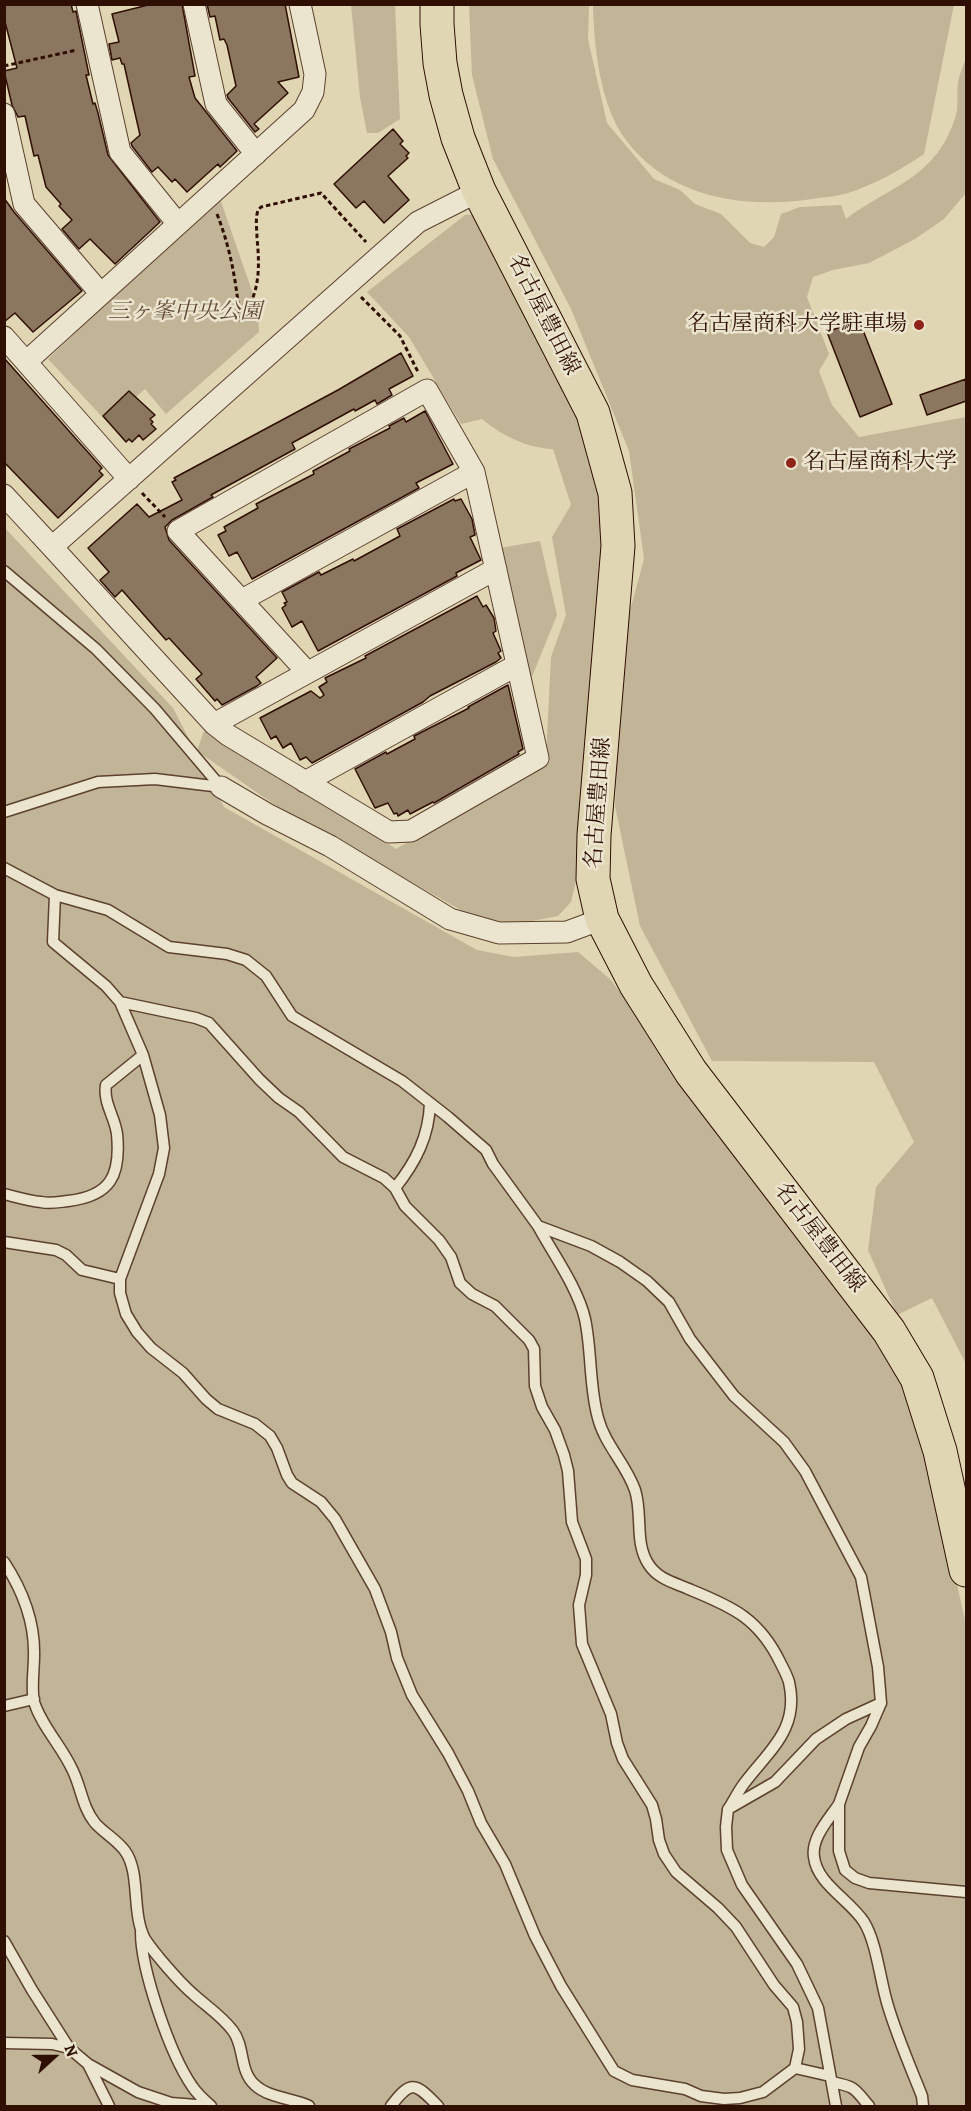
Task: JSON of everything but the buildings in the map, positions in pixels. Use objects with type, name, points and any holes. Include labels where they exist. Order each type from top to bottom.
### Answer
[{"type":"main road","name":"名古屋豊田線","points":[[437,4],[438,34],[446,95],[458,138],[479,191],[593,413],[615,493],[618,546],[594,835],[593,879],[602,919],[636,985],[691,1072],[890,1330],[917,1378],[939,1451],[966,1570]]},
{"type":"street","points":[[87,4],[120,152],[178,224]]},
{"type":"street","points":[[194,4],[216,104],[256,154]]},
{"type":"street","points":[[26,362],[304,111],[313,92],[315,74],[300,4]]},
{"type":"street","points":[[4,114],[24,204],[101,294]]},
{"type":"street","points":[[52,547],[134,484],[418,222],[479,191]]},
{"type":"street","points":[[4,337],[134,484]]},
{"type":"street","points":[[4,495],[214,724],[228,735],[390,832],[411,831],[538,758],[474,472],[427,390],[178,531],[307,672]]},
{"type":"street","points":[[242,600],[474,472]]},
{"type":"street","points":[[214,724],[496,569]]},
{"type":"street","points":[[305,782],[517,664]]},
{"type":"street","points":[[221,788],[330,846],[450,919],[499,933],[567,932],[602,919]]},
{"type":"lane","points":[[4,571],[96,649],[155,709],[221,788]]},
{"type":"lane","points":[[4,812],[98,782],[155,779],[221,788]]},
{"type":"lane","points":[[4,868],[55,895],[108,909],[170,947],[227,954],[246,960],[266,976],[292,1016],[402,1081],[486,1150],[493,1164],[538,1226],[576,1294],[585,1318],[597,1417],[604,1438],[624,1468],[635,1490],[639,1510],[640,1545],[648,1564],[658,1576],[738,1611],[757,1626],[772,1646],[789,1680],[791,1700],[789,1717],[780,1741],[743,1786],[728,1809],[727,1850],[742,1885],[797,1964],[818,2008],[836,2106]]},
{"type":"lane","points":[[55,895],[53,942],[89,971],[120,1002],[143,1055],[160,1115],[164,1148],[159,1174],[120,1280],[120,1293],[126,1314],[136,1332],[151,1348],[183,1373],[206,1400],[218,1409],[255,1424],[270,1436],[292,1483],[321,1502],[335,1519],[375,1589],[411,1695],[448,1753],[468,1791],[481,1823],[505,1864],[535,1936],[561,1986],[614,2071],[632,2080],[685,2088],[700,2096],[740,2098],[763,2092],[795,2068],[800,2049],[793,2007],[774,1985],[736,1928],[718,1908],[676,1872],[664,1854],[652,1805],[623,1759],[611,1714],[582,1644],[579,1605],[586,1575],[586,1559],[572,1522],[568,1471],[564,1455],[535,1386],[534,1349],[522,1331],[495,1306],[472,1294],[460,1282],[451,1257],[439,1240],[405,1206],[395,1188],[384,1179],[343,1157],[298,1112],[259,1079],[209,1023],[196,1018],[120,1002]]},
{"type":"lane","points":[[4,1194],[42,1203],[56,1203],[82,1200],[98,1194],[107,1186],[117,1161],[117,1131],[105,1096],[106,1085],[143,1055]]},
{"type":"lane","points":[[395,1188],[411,1168],[424,1141],[430,1103]]},
{"type":"lane","points":[[538,1226],[591,1246],[620,1262],[647,1281],[669,1302],[690,1340],[734,1395],[784,1442],[795,1456],[861,1577],[878,1667],[881,1702],[859,1747],[838,1804],[819,1834],[813,1856],[819,1872],[854,1909],[864,1922],[871,1937],[888,2006],[922,2096],[923,2106]]},
{"type":"lane","points":[[4,1242],[56,1250],[66,1255],[82,1270],[120,1280]]},
{"type":"lane","points":[[4,1562],[25,1599],[29,1614],[34,1653],[34,1699],[43,1725],[73,1769],[86,1809],[95,1823],[125,1851],[130,1860],[135,1899],[145,1939],[183,1984],[212,2008],[234,2031],[246,2074],[254,2084],[274,2095],[309,2106]]},
{"type":"lane","points":[[4,1706],[34,1699]]},
{"type":"lane","points":[[728,1809],[775,1782],[824,1734],[846,1719],[881,1702]]},
{"type":"lane","points":[[838,1804],[839,1851],[845,1870],[855,1878],[869,1883],[966,1892]]},
{"type":"lane","points":[[140,1924],[146,1973],[171,2043],[190,2083],[198,2095],[210,2106]]},
{"type":"lane","points":[[4,1941],[69,2048],[88,2064],[138,2092],[171,2103],[210,2106]]},
{"type":"lane","points":[[4,2043],[29,2042],[69,2048]]},
{"type":"lane","points":[[88,2064],[109,2106]]},
{"type":"lane","points":[[795,2068],[851,2086],[859,2092],[869,2106]]},
{"type":"lane","points":[[391,2106],[403,2090],[413,2086],[418,2087],[438,2106]]},
{"type":"path","points":[[4,66],[97,45]]},
{"type":"path","points":[[210,196],[228,241],[236,275],[240,320],[249,308],[258,284],[260,267],[256,218],[261,207],[321,193],[367,243]]},
{"type":"path","points":[[358,294],[400,336],[427,390]]},
{"type":"path","points":[[134,484],[178,531]]},
{"type":"green space","points":[[351,5],[395,5],[400,119],[378,133],[367,133],[360,97]]},
{"type":"green space","points":[[469,5],[589,5],[588,39],[607,123],[654,179],[680,190],[695,204],[721,214],[750,243],[764,247],[774,237],[781,214],[800,207],[841,205],[846,219],[912,178],[925,166],[948,136],[956,115],[957,91],[966,57],[966,193],[944,219],[915,239],[869,263],[833,270],[813,277],[807,297],[829,354],[819,371],[832,405],[859,437],[966,417],[966,1364],[932,1298],[897,1315],[868,1250],[876,1187],[914,1142],[874,1062],[712,1061],[640,926],[615,806],[622,640],[644,559],[629,451],[571,309],[493,159],[472,75]]},
{"type":"green space","points":[[593,5],[954,5],[924,154],[878,181],[834,196],[786,202],[760,202],[710,195],[686,187],[664,175],[644,160],[617,126],[600,76]]},
{"type":"green space","name":"三ヶ峯中央公園","points":[[219,196],[258,308],[259,332],[166,414],[145,389],[108,423],[48,359]]},
{"type":"green space","points":[[485,214],[590,446],[609,524],[577,877],[571,902],[558,916],[516,924],[475,918],[278,807],[197,751],[204,731],[396,849],[535,769],[546,757],[551,657],[566,615],[552,537],[571,505],[553,449],[515,440],[482,419],[461,424],[409,337],[367,292],[465,215]]},
{"type":"green space","points":[[5,528],[173,708],[224,807],[477,950],[514,957],[578,952],[610,979],[839,1282],[898,1372],[928,1452],[966,1625],[966,2106],[5,2106]]},
{"type":"green space","points":[[540,541],[557,615],[527,689],[500,548]]},
{"type":"place","name":"名古屋商科大学駐車場","points":[[919,325]]},
{"type":"place","name":"名古屋商科大学","points":[[791,463]]}]
